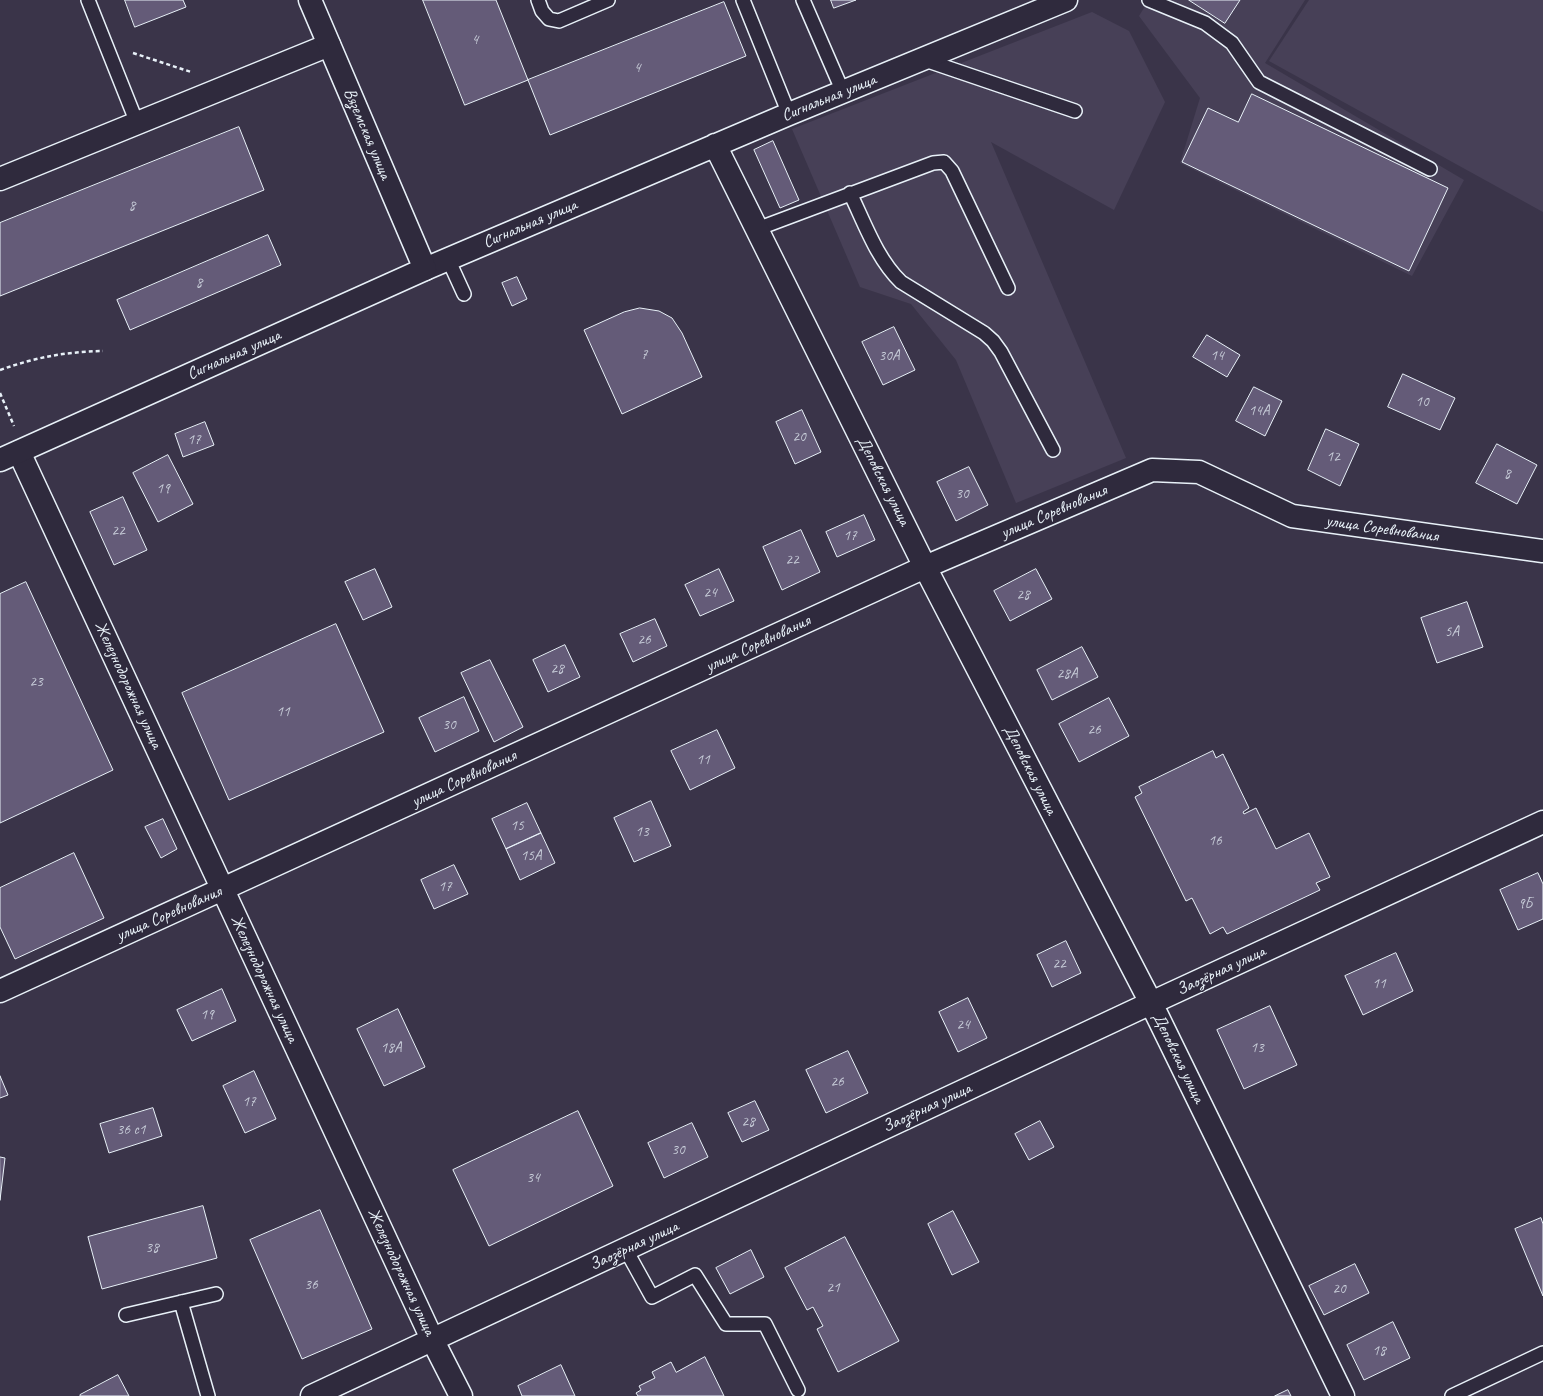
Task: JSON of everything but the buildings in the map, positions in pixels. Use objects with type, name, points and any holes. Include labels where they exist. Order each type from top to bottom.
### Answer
[{"type":"street","name":"Вяземская улица","points":[[310,0],[425,269]]},
{"type":"street","name":"Сигнальная улица","points":[[10,456],[448,259],[788,114],[1066,0]]},
{"type":"street","points":[[0,179],[230,84],[329,45]]},
{"type":"street","name":"Деповская улица","points":[[715,145],[925,567],[1151,1003],[1343,1396]]},
{"type":"street","name":"Железнодорожная улица","points":[[10,456],[223,890],[433,1340],[461,1396]]},
{"type":"street","name":"улица Соревнования","points":[[0,991],[925,567],[1152,470],[1199,472],[1292,516],[1543,551]]},
{"type":"street","name":"Заозёрная улица","points":[[312,1396],[1151,1003],[1543,822]]},
{"type":"lane","points":[[88,0],[136,123]]},
{"type":"lane","points":[[538,0],[542,11],[549,18],[559,20],[608,0]]},
{"type":"lane","points":[[743,0],[788,114]]},
{"type":"lane","points":[[803,0],[843,92]]},
{"type":"lane","points":[[1150,0],[1205,23],[1232,43],[1259,82],[1430,169]]},
{"type":"lane","points":[[922,59],[1075,111]]},
{"type":"lane","points":[[757,229],[933,163],[944,162],[952,171],[1008,288]]},
{"type":"lane","points":[[850,193],[880,256],[890,272],[901,282],[984,333],[993,341],[1001,352],[1053,450]]},
{"type":"lane","points":[[448,259],[464,294]]},
{"type":"lane","points":[[626,1250],[652,1297],[695,1275],[726,1324],[765,1324],[798,1390]]},
{"type":"lane","points":[[126,1315],[216,1294]]},
{"type":"lane","points":[[181,1302],[208,1396]]},
{"type":"lane","points":[[1452,1396],[1543,1352]]},
{"type":"path","points":[[106,44],[230,84]]},
{"type":"path","points":[[0,370],[48,355],[103,351]]},
{"type":"path","points":[[0,393],[14,427]]},
{"type":"shaded area","points":[[1149,0],[1305,0],[1265,63],[1464,180],[1412,276],[1180,163],[1200,98],[1139,16]]},
{"type":"shaded area","points":[[1309,0],[1543,0],[1543,212],[1269,61]]},
{"type":"shaded area","points":[[1092,12],[1129,31],[1165,102],[1114,210],[991,142],[1126,458],[1016,503],[956,360],[911,304],[860,287],[792,129]]}]
